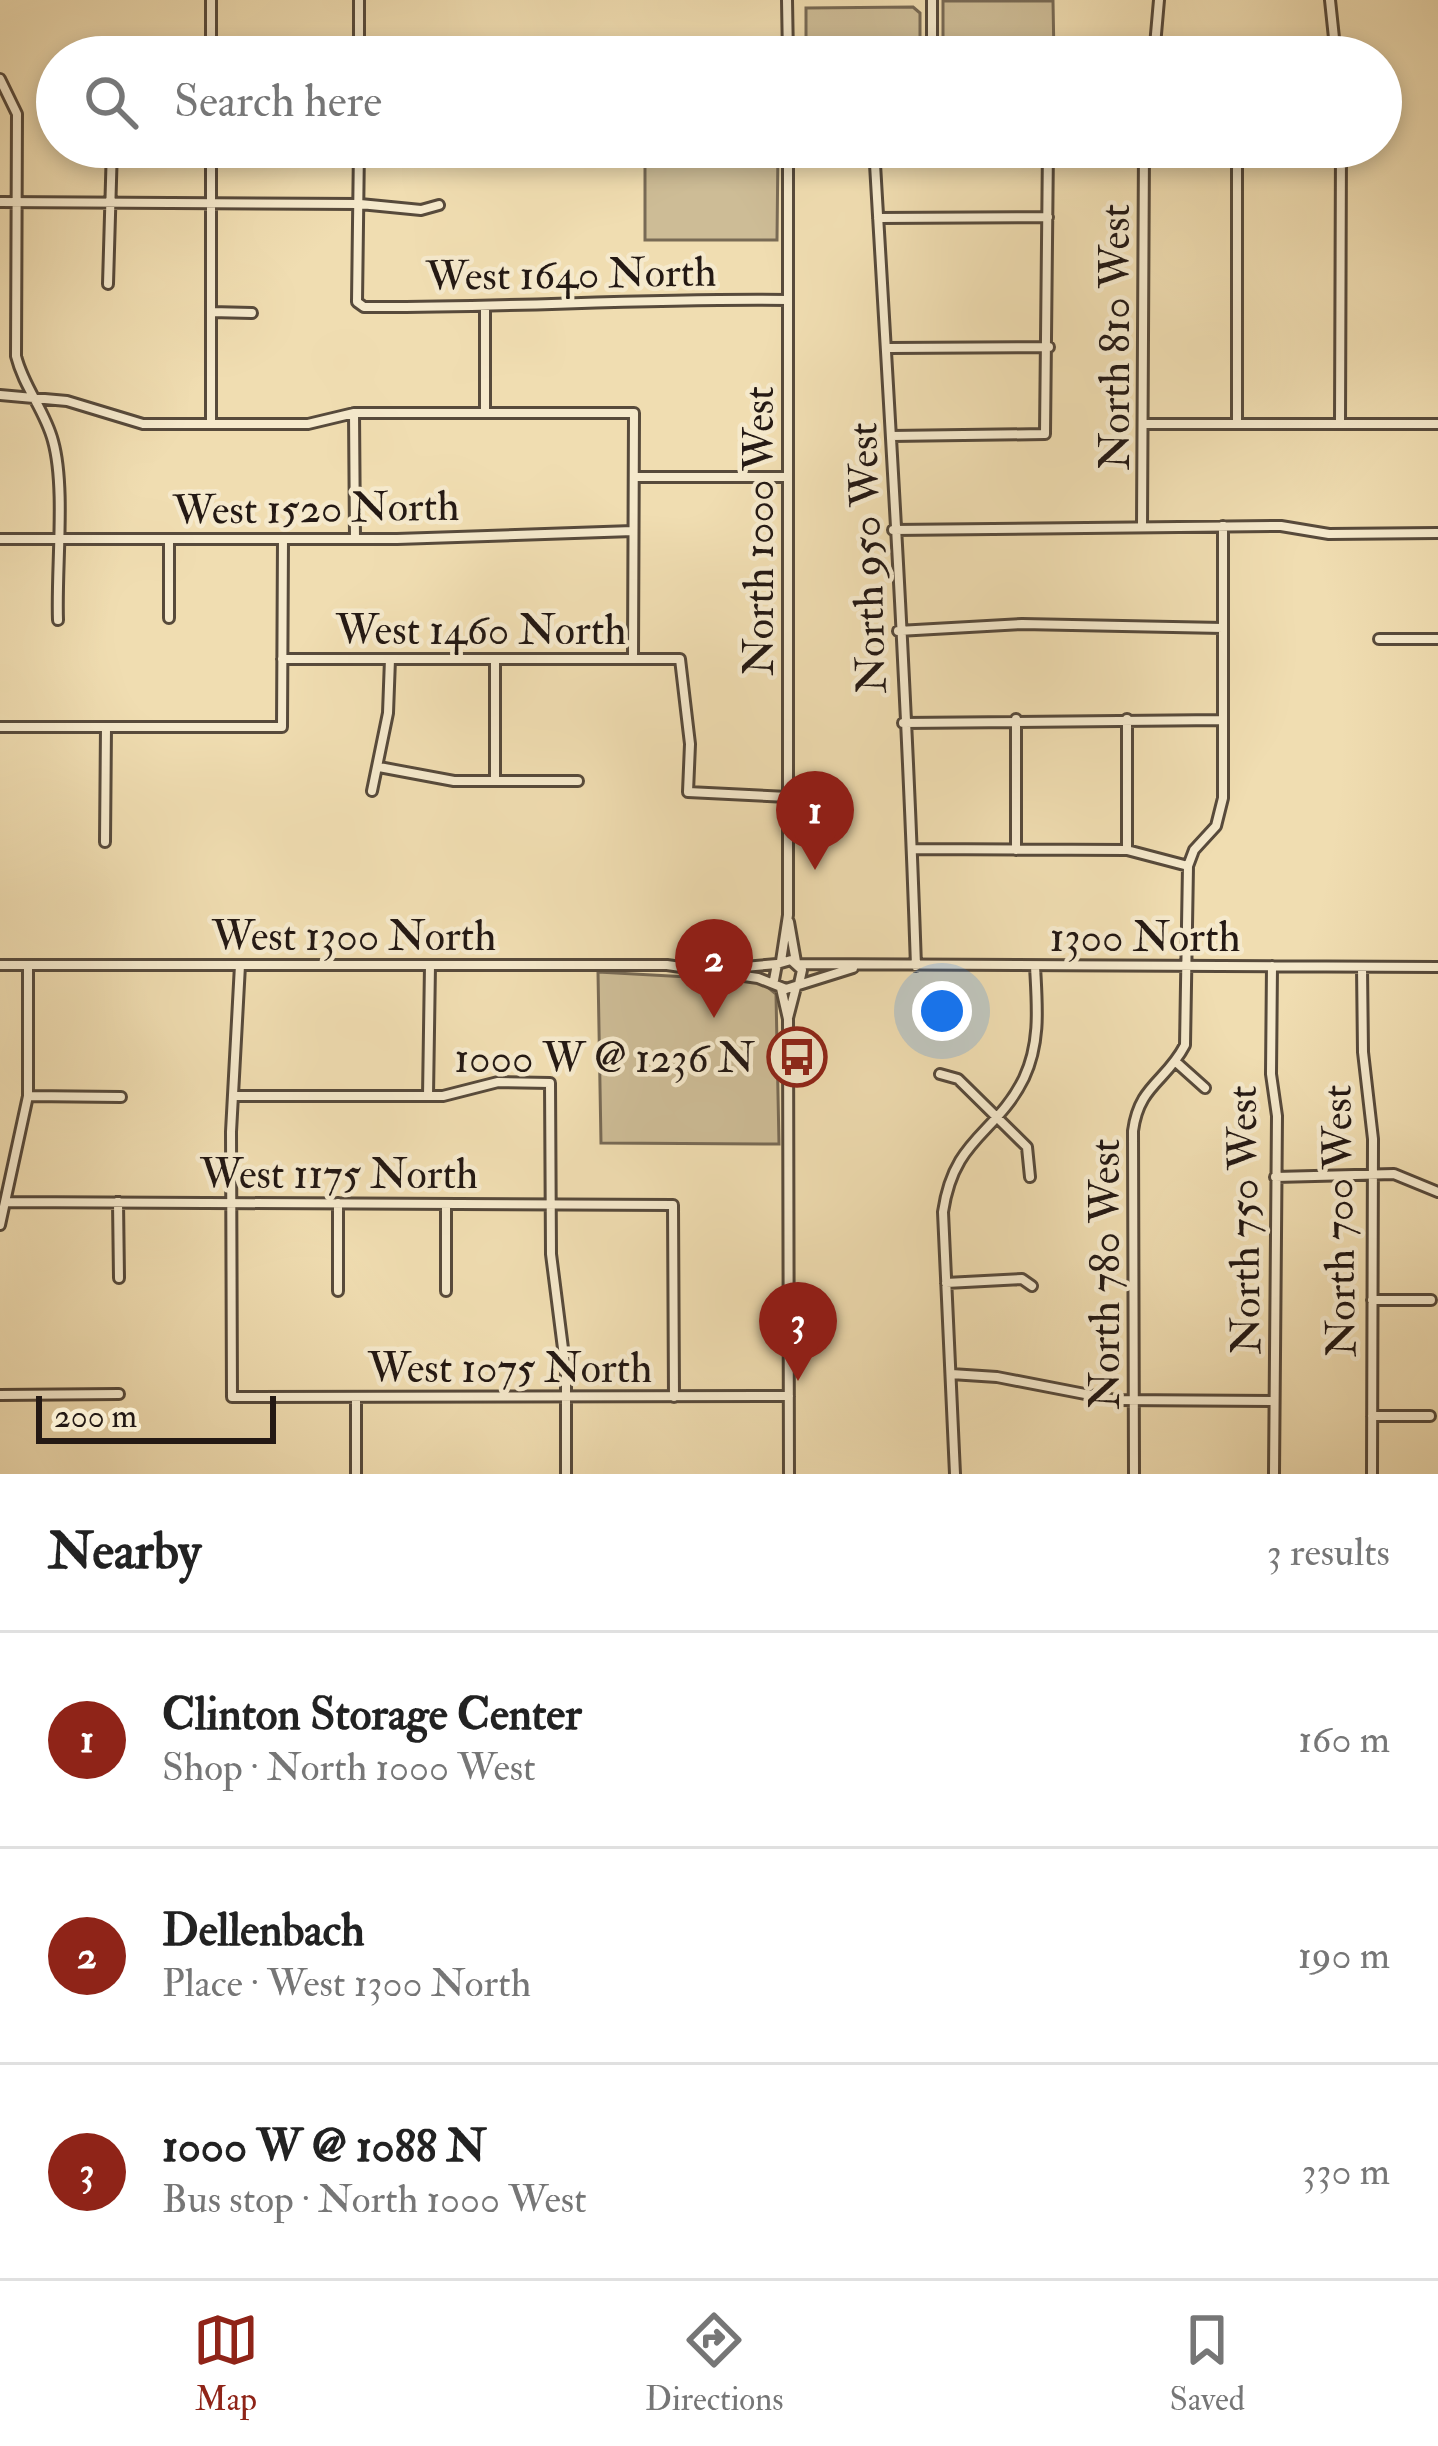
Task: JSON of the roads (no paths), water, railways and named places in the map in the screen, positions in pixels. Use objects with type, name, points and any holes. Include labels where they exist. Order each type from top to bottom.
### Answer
[{"type":"street","points":[[211,0],[211,36]]},
{"type":"street","points":[[359,0],[359,36]]},
{"type":"street","points":[[787,0],[788,36]]},
{"type":"street","points":[[932,0],[932,36]]},
{"type":"street","points":[[1156,36],[1159,0]]},
{"type":"street","points":[[1330,0],[1334,36]]},
{"type":"street","points":[[0,79],[17,114],[16,356],[31,397],[45,418],[58,467],[58,620]]},
{"type":"street","points":[[108,284],[112,168]]},
{"type":"street","points":[[211,168],[211,424]]},
{"type":"street","points":[[359,168],[360,204]]},
{"type":"street","name":"North 1000 West","points":[[788,168],[788,915],[797,986]]},
{"type":"street","name":"North 950 West","points":[[875,168],[889,348],[893,530],[916,966]]},
{"type":"street","points":[[890,436],[1045,434],[1048,168]]},
{"type":"street","name":"North 810 West","points":[[1142,527],[1144,168]]},
{"type":"street","points":[[1237,168],[1237,424]]},
{"type":"street","points":[[1340,424],[1341,168]]},
{"type":"street","points":[[0,202],[360,204],[422,210],[439,205]]},
{"type":"street","name":"West 1640 North","points":[[360,204],[357,302],[364,307],[485,308],[616,298],[788,300]]},
{"type":"street","points":[[878,218],[1048,217]]},
{"type":"street","points":[[485,308],[485,413]]},
{"type":"street","points":[[212,312],[252,313]]},
{"type":"street","points":[[889,348],[1049,347]]},
{"type":"street","points":[[0,395],[68,401],[131,422],[308,424],[354,413],[634,413],[633,659]]},
{"type":"street","points":[[354,413],[355,539]]},
{"type":"street","points":[[1144,424],[1438,424]]},
{"type":"street","points":[[636,478],[788,477]]},
{"type":"street","points":[[1205,1088],[1176,1062],[1186,1031],[1189,866],[1221,814],[1222,526]]},
{"type":"street","points":[[893,530],[1222,526],[1438,533]]},
{"type":"street","name":"West 1520 North","points":[[0,539],[355,539],[633,531]]},
{"type":"street","points":[[169,618],[170,539]]},
{"type":"street","points":[[0,727],[282,727],[283,539]]},
{"type":"street","points":[[898,631],[1022,624],[1222,628]]},
{"type":"street","points":[[1379,639],[1438,639]]},
{"type":"street","name":"West 1460 North","points":[[282,659],[680,659],[690,744],[688,792],[788,797]]},
{"type":"street","points":[[372,791],[379,767],[390,659]]},
{"type":"street","points":[[495,659],[495,781]]},
{"type":"street","points":[[1016,719],[1016,850]]},
{"type":"street","points":[[1126,719],[1126,850]]},
{"type":"street","points":[[903,723],[1222,720]]},
{"type":"street","points":[[105,842],[106,727]]},
{"type":"street","points":[[379,767],[454,782],[578,781]]},
{"type":"street","points":[[913,849],[1126,850],[1189,866]]},
{"type":"street","name":"North 1000 West","points":[[778,985],[788,915]]},
{"type":"street","name":"1300 North","points":[[796,963],[853,968],[1438,967]]},
{"type":"street","name":"West 1300 North","points":[[0,965],[707,970],[796,963]]},
{"type":"street","points":[[0,1225],[28,1096],[28,965]]},
{"type":"street","points":[[231,1203],[240,965]]},
{"type":"street","points":[[428,1096],[430,965]]},
{"type":"street","points":[[955,1474],[946,1282],[947,1182],[956,1160],[1013,1097],[1033,1055],[1038,1029],[1035,966]]},
{"type":"street","name":"North 750 West","points":[[1272,966],[1274,1474]]},
{"type":"street","name":"North 700 West","points":[[1362,967],[1372,1174],[1372,1474]]},
{"type":"street","name":"1300 North","points":[[797,986],[853,968]]},
{"type":"street","name":"West 1300 North","points":[[707,970],[797,986]]},
{"type":"street","points":[[778,985],[788,1019]]},
{"type":"street","points":[[789,1474],[788,1019],[797,986]]},
{"type":"street","name":"North 780 West","points":[[1134,1474],[1136,1109],[1145,1090],[1176,1062]]},
{"type":"street","points":[[940,1074],[958,1079],[1027,1148],[1030,1177]]},
{"type":"street","points":[[235,1096],[428,1096],[498,1082],[550,1083],[551,1204],[566,1397],[566,1474]]},
{"type":"street","points":[[28,1096],[121,1097]]},
{"type":"street","points":[[1275,1177],[1394,1174],[1438,1192]]},
{"type":"street","name":"West 1175 North","points":[[5,1202],[673,1205],[674,1396]]},
{"type":"street","points":[[118,1202],[118,1277]]},
{"type":"street","name":"West 1075 North","points":[[231,1203],[232,1397],[789,1396]]},
{"type":"street","points":[[338,1203],[338,1291]]},
{"type":"street","points":[[446,1204],[446,1291]]},
{"type":"street","points":[[946,1282],[1022,1279],[1032,1286]]},
{"type":"street","points":[[1372,1300],[1431,1300]]},
{"type":"street","points":[[951,1374],[977,1374],[1049,1391],[1134,1400],[1274,1401]]},
{"type":"street","points":[[0,1395],[119,1394]]},
{"type":"street","points":[[356,1397],[356,1474]]},
{"type":"street","points":[[1372,1416],[1430,1416]]},
{"type":"place","name":"Clinton Storage Center","points":[[815,870]]},
{"type":"place","name":"Dellenbach","points":[[714,1018]]},
{"type":"place","name":"1000 W @ 1236 N","points":[[797,1057]]},
{"type":"place","name":"1000 W @ 1088 N","points":[[798,1381]]}]
